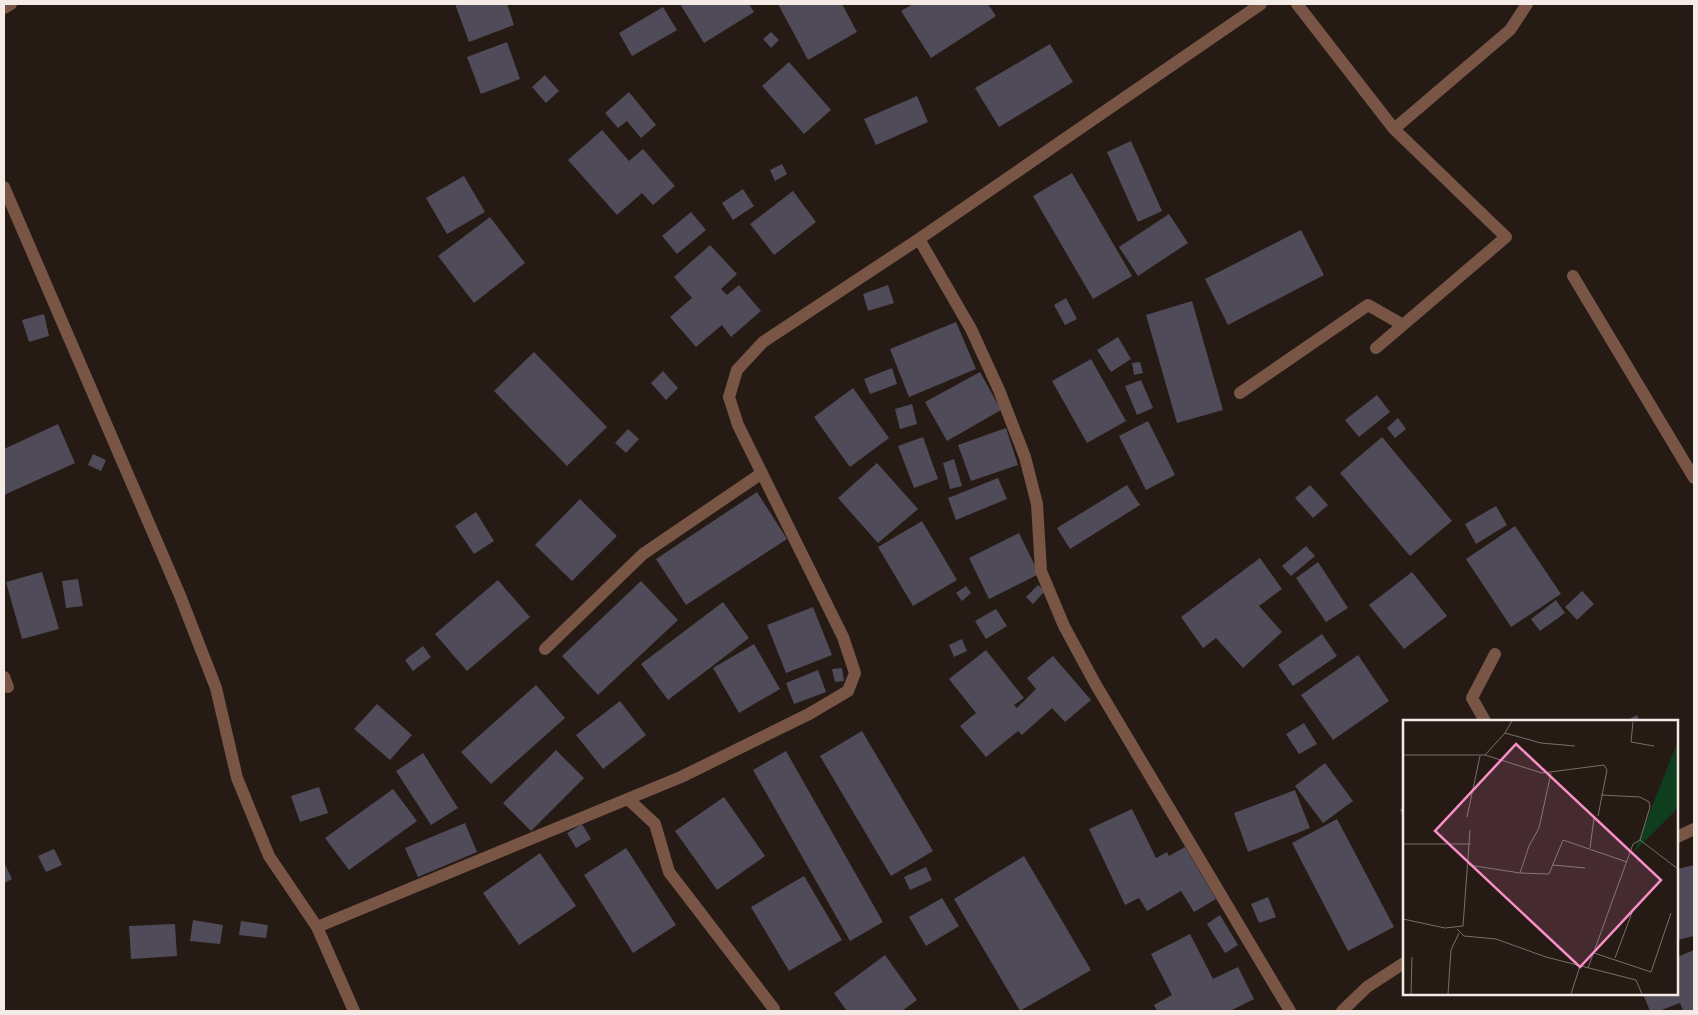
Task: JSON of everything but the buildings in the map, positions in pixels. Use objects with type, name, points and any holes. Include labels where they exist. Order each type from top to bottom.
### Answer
[{"type":"street","points":[[317,926],[681,777],[801,719],[848,691],[855,673],[843,637],[738,425],[729,397],[736,370],[763,342],[919,239],[1261,4]]},
{"type":"street","points":[[1297,4],[1394,129],[1506,237],[1376,348]]},
{"type":"street","points":[[1394,129],[1510,30],[1527,4]]},
{"type":"street","points":[[4,187],[179,593],[216,688],[237,778],[270,856],[317,926],[354,1011]]},
{"type":"street","points":[[919,239],[971,329],[999,390],[1025,457],[1037,504],[1041,571],[1064,626],[1096,685],[1290,1011]]},
{"type":"street","points":[[1573,276],[1694,478]]},
{"type":"street","points":[[1240,394],[1368,305],[1403,325]]},
{"type":"street","points":[[544,649],[643,554],[762,473]]},
{"type":"street","points":[[1483,720],[1472,698],[1495,654]]},
{"type":"street","points":[[628,799],[655,824],[669,872],[774,1010]]},
{"type":"street","points":[[1678,837],[1694,829]]},
{"type":"street","points":[[1342,1011],[1367,987],[1403,964]]}]
